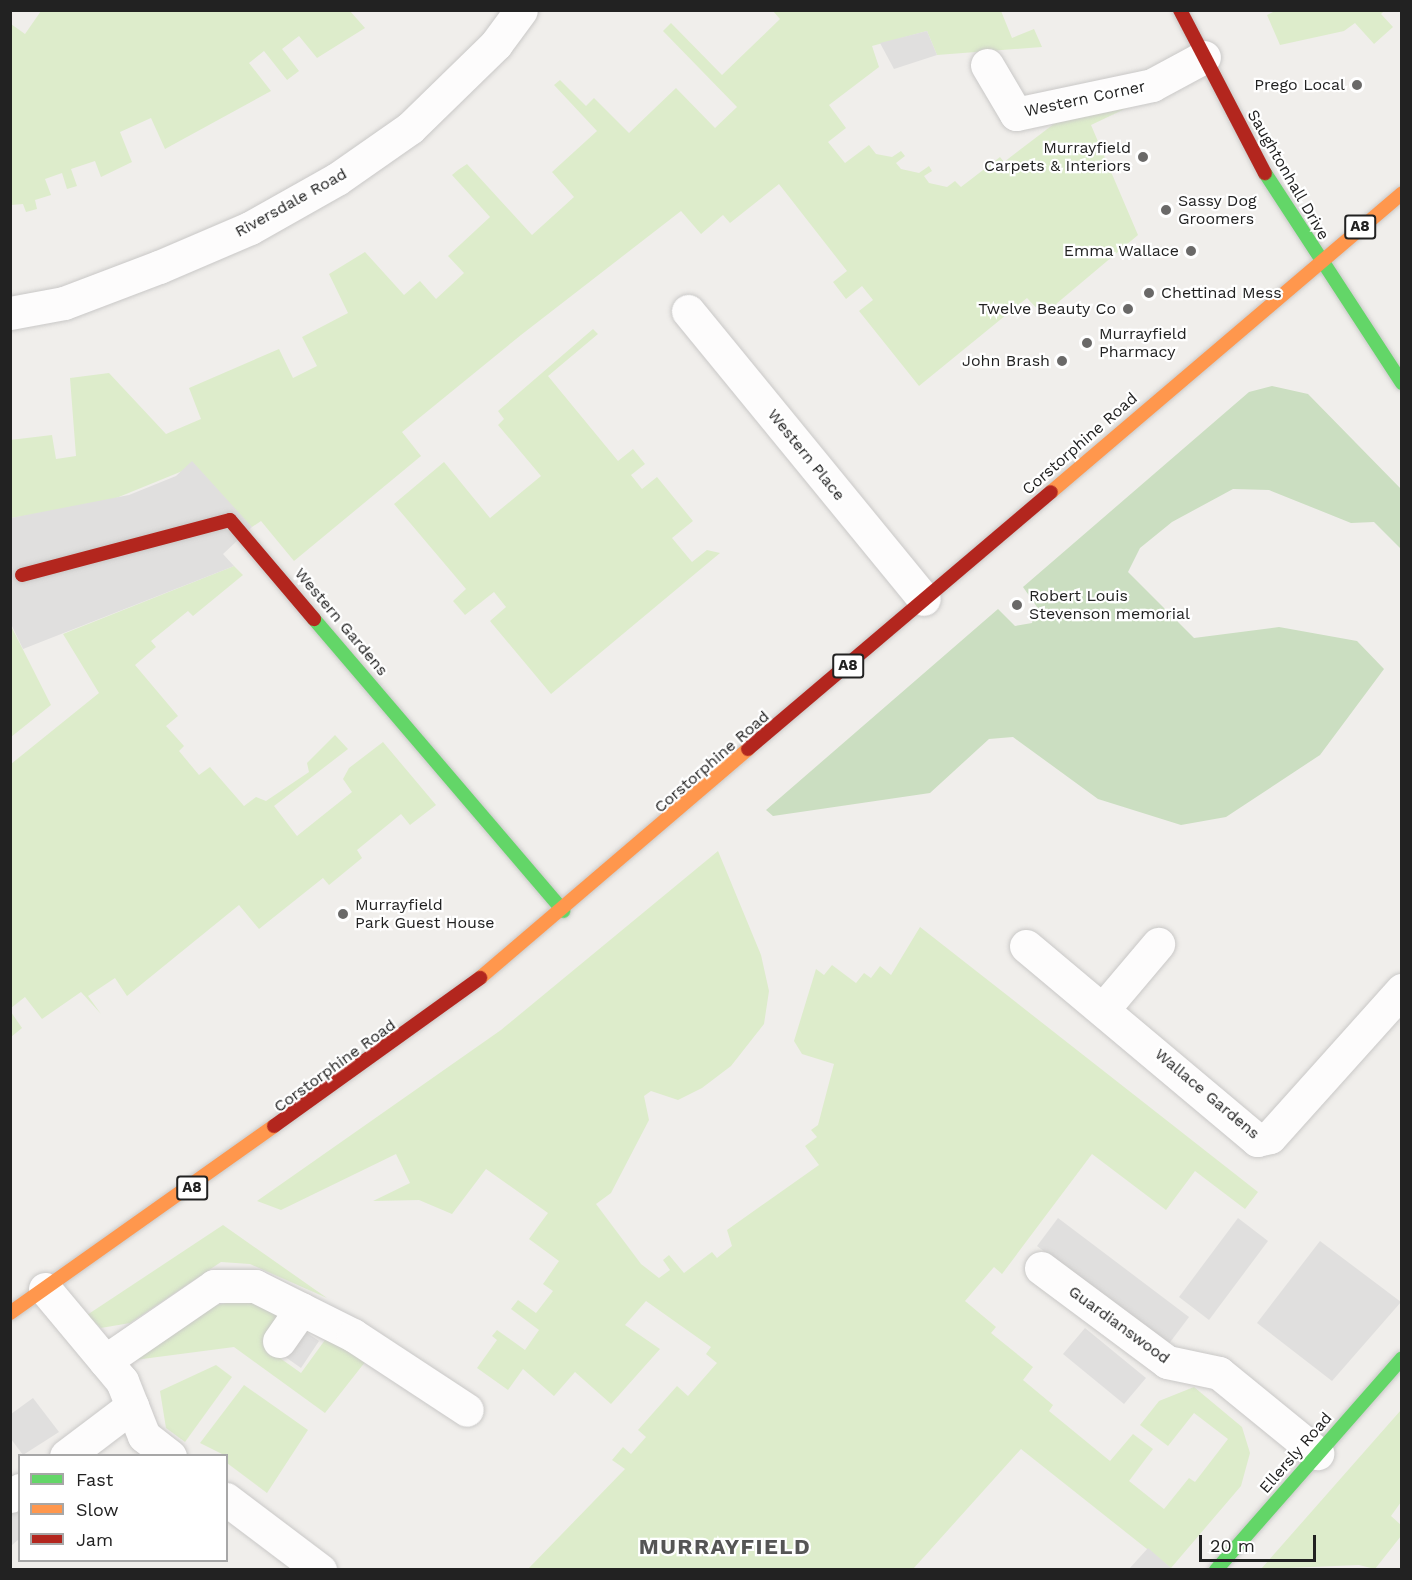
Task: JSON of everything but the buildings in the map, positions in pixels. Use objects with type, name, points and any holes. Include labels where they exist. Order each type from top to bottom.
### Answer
[{"type":"main road","name":"Saughtonhall Drive","points":[[1179,10],[1318,260]]},
{"type":"main road","name":"Corstorphine Road","points":[[10,1313],[334,1088],[563,911],[1318,260],[1401,193]]},
{"type":"main road","points":[[1318,260],[1401,382]]},
{"type":"main road","name":"Western Gardens","points":[[22,575],[230,520],[563,911]]},
{"type":"main road","name":"Ellersly Road","points":[[1216,1569],[1401,1358]]},
{"type":"street","name":"Riversdale Road","points":[[10,313],[64,303],[159,267],[250,228],[337,179],[410,128],[496,44],[521,10]]},
{"type":"street","name":"Western Corner","points":[[987,65],[1016,114],[1152,84],[1204,57]]},
{"type":"street","name":"Western Place","points":[[688,311],[924,599]]},
{"type":"street","points":[[1104,1008],[1158,944]]},
{"type":"street","name":"Wallace Gardens","points":[[1026,946],[1264,1140],[1401,990]]},
{"type":"street","name":"Guardianswood","points":[[1041,1268],[1167,1362],[1219,1373],[1317,1453]]},
{"type":"street","points":[[105,1361],[214,1286],[255,1286],[353,1335],[466,1410]]},
{"type":"street","points":[[45,1289],[122,1381],[144,1436],[169,1454]]},
{"type":"street","points":[[279,1341],[301,1309]]},
{"type":"street","points":[[52,1452],[132,1406]]},
{"type":"street","points":[[228,1500],[320,1569]]},
{"type":"green space","points":[[1277,10],[1384,11],[1381,14],[1393,27],[1374,44],[1355,23],[1344,31],[1280,45],[1267,15]]},
{"type":"green space","points":[[41,11],[350,11],[365,28],[317,58],[299,36],[282,49],[299,71],[287,80],[264,51],[249,63],[271,91],[165,149],[151,118],[120,132],[132,162],[101,177],[95,161],[71,169],[77,186],[67,189],[62,173],[45,179],[51,195],[35,200],[37,209],[26,212],[23,204],[11,205],[11,24],[25,34]]},
{"type":"green space","points":[[773,11],[1001,11],[1012,38],[1034,29],[1042,47],[937,55],[927,31],[872,46],[879,67],[829,105],[846,128],[828,142],[845,163],[869,145],[876,154],[892,157],[901,151],[905,156],[896,163],[901,169],[919,173],[929,166],[932,171],[924,176],[929,183],[947,187],[955,181],[961,187],[1000,157],[1004,162],[1067,114],[1154,95],[1091,125],[1138,235],[1043,315],[1027,298],[919,386],[859,311],[873,300],[862,286],[846,299],[833,282],[847,271],[779,184],[730,223],[723,215],[701,234],[681,211],[521,335],[402,432],[421,456],[294,561],[261,521],[252,527],[185,470],[104,503],[11,518],[10,440],[52,435],[56,459],[76,456],[70,378],[109,373],[166,434],[201,419],[189,388],[279,349],[293,378],[317,366],[302,337],[348,313],[329,274],[365,252],[404,295],[420,281],[436,299],[464,273],[448,256],[490,217],[452,175],[467,164],[532,235],[574,197],[552,172],[597,131],[554,85],[560,80],[586,106],[594,98],[629,133],[676,88],[715,128],[737,107],[663,31],[671,23],[722,75],[780,19]]},
{"type":"green space","points":[[593,329],[598,334],[548,376],[618,461],[633,449],[645,464],[631,475],[642,489],[657,477],[693,521],[672,538],[692,562],[707,550],[720,553],[551,694],[490,621],[506,607],[494,592],[465,615],[453,601],[466,589],[394,504],[444,462],[490,518],[541,476],[498,425],[504,419],[498,411]]},
{"type":"green space","points":[[1272,386],[1308,394],[1401,489],[1401,549],[1374,522],[1351,523],[1269,490],[1233,489],[1172,522],[1140,548],[1128,572],[1194,638],[1279,627],[1357,641],[1384,669],[1320,755],[1226,817],[1181,825],[1098,799],[1013,737],[989,739],[930,793],[773,816],[766,810],[998,609],[1015,626],[1032,623],[1037,607],[1023,587],[1249,392]]},
{"type":"green space","points":[[234,566],[243,575],[193,616],[188,611],[151,641],[156,647],[135,665],[178,716],[166,726],[184,746],[179,751],[199,775],[210,767],[244,806],[256,797],[266,801],[309,772],[307,763],[335,735],[348,749],[274,806],[297,836],[352,792],[343,779],[349,768],[383,742],[436,805],[410,825],[401,814],[357,850],[362,858],[329,885],[323,878],[259,929],[239,905],[127,996],[115,978],[88,996],[101,1014],[81,992],[42,1019],[25,997],[11,1008],[11,764],[99,693],[63,634]]},
{"type":"green space","points":[[10,624],[51,705],[11,737],[10,737]]},
{"type":"green space","points":[[718,851],[761,955],[769,991],[764,1024],[731,1066],[702,1088],[678,1100],[651,1091],[644,1096],[649,1120],[611,1193],[596,1204],[641,1264],[659,1278],[670,1270],[663,1260],[669,1255],[684,1273],[712,1252],[717,1258],[732,1246],[727,1230],[819,1165],[805,1146],[817,1137],[811,1130],[818,1125],[834,1064],[802,1054],[794,1041],[816,969],[824,975],[832,965],[856,983],[864,973],[871,978],[880,966],[891,975],[920,927],[1258,1192],[1245,1209],[1195,1171],[1166,1210],[1092,1154],[1002,1274],[994,1267],[965,1301],[996,1327],[991,1333],[1033,1367],[1023,1380],[1053,1405],[1049,1411],[1110,1461],[1133,1434],[1153,1449],[1129,1481],[1164,1509],[1189,1478],[1195,1482],[1228,1439],[1194,1413],[1168,1446],[1140,1425],[1159,1401],[1194,1387],[1242,1427],[1250,1453],[1241,1486],[1171,1568],[1021,1449],[913,1569],[528,1569],[625,1469],[612,1460],[623,1447],[631,1454],[646,1437],[638,1430],[677,1386],[688,1396],[717,1363],[706,1354],[711,1347],[646,1301],[625,1325],[660,1349],[611,1404],[575,1372],[554,1396],[523,1369],[508,1390],[477,1368],[497,1340],[492,1336],[497,1330],[525,1350],[539,1330],[511,1309],[518,1300],[536,1313],[553,1291],[543,1284],[559,1261],[529,1239],[548,1213],[486,1169],[452,1214],[419,1200],[373,1201],[410,1183],[396,1154],[281,1210],[257,1201],[501,1030]]},
{"type":"green space","points":[[11,1012],[22,1028],[10,1037]]},
{"type":"green space","points":[[223,1225],[327,1298],[250,1264],[221,1262],[130,1323],[101,1328],[87,1315]]},
{"type":"green space","points":[[245,1299],[283,1314],[263,1346],[301,1373],[325,1340],[337,1334],[369,1357],[325,1413],[234,1347],[127,1361],[203,1308]]},
{"type":"green space","points":[[216,1365],[232,1377],[185,1442],[166,1428],[160,1391]]},
{"type":"green space","points":[[244,1385],[308,1430],[267,1493],[228,1464],[228,1454],[222,1454],[200,1443]]},
{"type":"green space","points":[[1401,1410],[1401,1502],[1391,1516],[1401,1525],[1401,1536],[1375,1569],[1359,1565],[1261,1569]]},
{"type":"shaded area","points":[[927,31],[937,55],[894,69],[880,43]]},
{"type":"shaded area","points":[[192,461],[252,527],[223,554],[234,566],[23,649],[11,624],[11,518],[129,495],[176,476]]},
{"type":"shaded area","points":[[1058,1218],[1189,1317],[1168,1345],[1037,1246]]},
{"type":"shaded area","points":[[1238,1218],[1268,1241],[1209,1320],[1179,1297]]},
{"type":"shaded area","points":[[1320,1241],[1401,1302],[1332,1381],[1257,1323]]},
{"type":"shaded area","points":[[285,1318],[319,1341],[301,1368],[267,1344]]},
{"type":"shaded area","points":[[1085,1328],[1146,1378],[1124,1404],[1063,1354]]},
{"type":"shaded area","points":[[33,1398],[59,1432],[22,1454],[11,1439],[11,1414]]},
{"type":"shaded area","points":[[18,1504],[18,1540],[11,1546],[11,1510]]},
{"type":"shaded area","points":[[1148,1548],[1171,1568],[1129,1569]]},
{"type":"traffic: fast","points":[[1265,173],[1402,383]]},
{"type":"traffic: fast","points":[[314,619],[563,911]]},
{"type":"traffic: fast","points":[[1216,1570],[1402,1358]]},
{"type":"traffic: slow","points":[[1051,492],[1402,193]]},
{"type":"traffic: slow","points":[[480,978],[748,749]]},
{"type":"traffic: slow","points":[[10,1313],[274,1126]]},
{"type":"traffic: jam","points":[[1180,10],[1265,173]]},
{"type":"traffic: jam","points":[[748,749],[1051,492]]},
{"type":"traffic: jam","points":[[22,575],[230,520],[314,619]]},
{"type":"traffic: jam","points":[[274,1126],[480,978]]},
{"type":"place","name":"Prego Local","points":[[1357,85]]},
{"type":"place","name":"Murrayfield Carpets & Interiors","points":[[1143,157]]},
{"type":"place","name":"Sassy Dog Groomers","points":[[1166,210]]},
{"type":"place","name":"Emma Wallace","points":[[1191,251]]},
{"type":"place","name":"Chettinad Mess","points":[[1149,293]]},
{"type":"place","name":"Twelve Beauty Co","points":[[1128,309]]},
{"type":"place","name":"Murrayfield Pharmacy","points":[[1087,343]]},
{"type":"place","name":"John Brash","points":[[1062,361]]},
{"type":"place","name":"Robert Louis Stevenson memorial","points":[[1017,605]]},
{"type":"place","name":"Murrayfield Park Guest House","points":[[343,914]]},
{"type":"district","name":"MURRAYFIELD","points":[[725,1547]]}]
